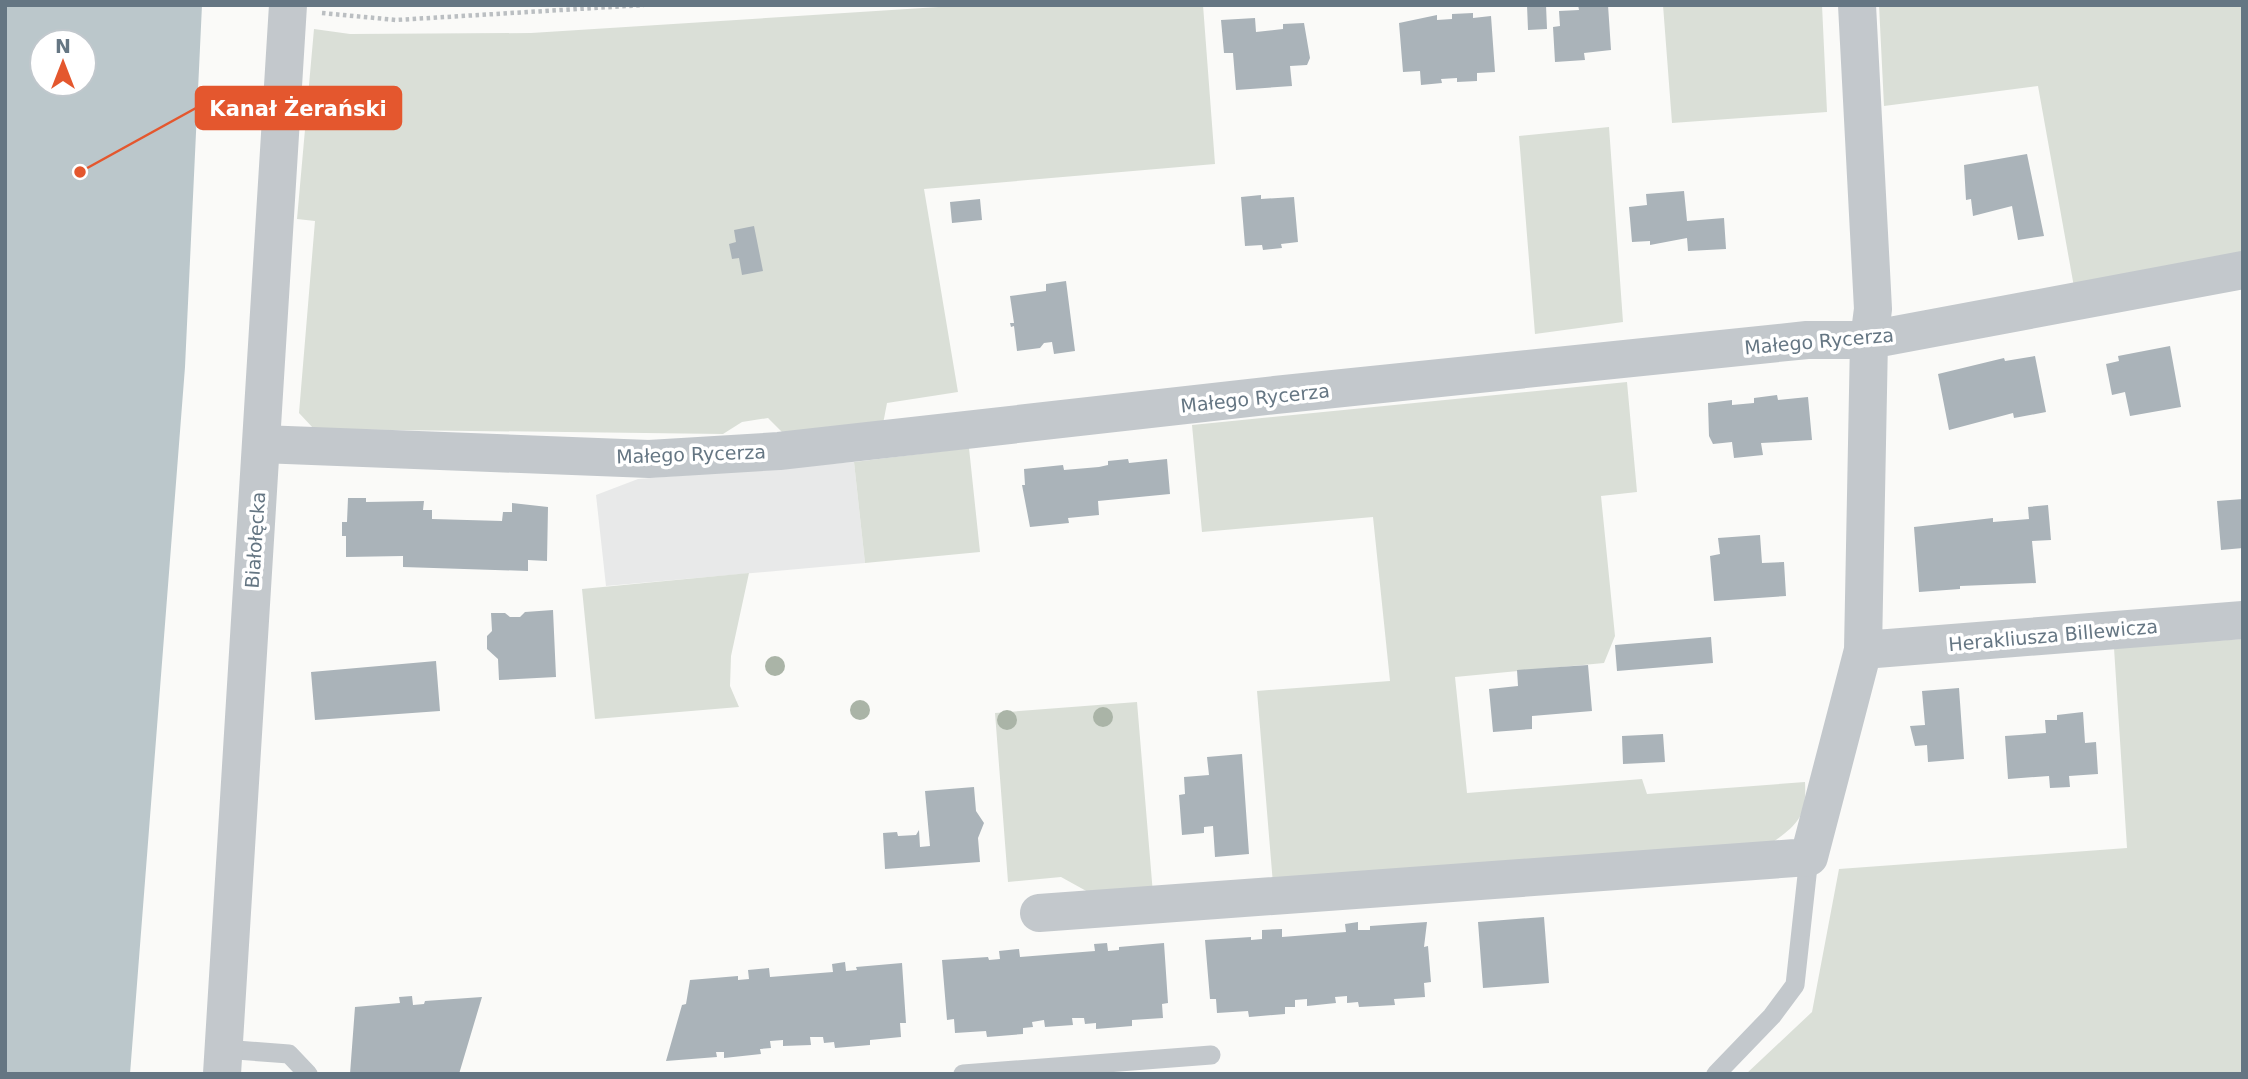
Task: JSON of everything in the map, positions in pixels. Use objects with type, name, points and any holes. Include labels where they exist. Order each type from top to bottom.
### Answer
[{"type":"street","points":[[1039,913],[1809,857],[1863,650],[1869,340],[1873,309],[1857,5]]},
{"type":"street","name":"Białołęcka","points":[[223,1061],[261,444],[300,8]]},
{"type":"street","name":"Małego Rycerza","points":[[261,444],[621,458],[675,458],[779,451],[1275,395],[1807,340],[1869,340],[2243,270]]},
{"type":"street","name":"Herakliusza Billewicza","points":[[1863,650],[2243,620]]},
{"type":"lane","points":[[1716,1074],[1772,1016],[1795,985],[1809,857]]},
{"type":"lane","points":[[223,1061],[289,1054],[308,1074]]},
{"type":"lane","points":[[962,1074],[1211,1055]]},
{"type":"path","points":[[300,8],[333,16],[397,20],[645,5]]},
{"type":"shaded area","points":[[5,5],[202,5],[185,367],[130,1074],[5,1074]]},
{"type":"shaded area","points":[[970,5],[1203,5],[1215,164],[924,189],[958,392],[887,403],[883,424],[782,432],[768,418],[742,422],[723,434],[314,429],[299,413],[315,221],[297,219],[314,29],[350,34],[531,33]]},
{"type":"shaded area","points":[[1663,5],[1822,5],[1827,112],[1672,123]]},
{"type":"shaded area","points":[[1879,5],[2243,5],[2243,252],[2074,287],[2038,86],[1884,106]]},
{"type":"shaded area","points":[[1609,127],[1623,322],[1535,334],[1519,136]]},
{"type":"shaded area","points":[[1627,382],[1637,492],[1601,496],[1615,636],[1604,663],[1455,677],[1467,793],[1642,779],[1647,794],[1805,782],[1804,805],[1798,820],[1768,846],[1273,884],[1257,691],[1390,681],[1373,517],[1202,532],[1192,425]]},
{"type":"shaded area","points":[[969,448],[980,552],[865,563],[854,462]]},
{"type":"shaded area","points":[[854,462],[865,563],[606,586],[596,495],[638,479]]},
{"type":"shaded area","points":[[749,573],[731,656],[730,686],[739,707],[595,719],[582,589]]},
{"type":"shaded area","points":[[2242,639],[2243,1074],[1746,1074],[1812,1012],[1839,869],[2127,848],[2114,648]]},
{"type":"shaded area","points":[[1137,702],[1153,894],[1099,898],[1061,877],[1008,882],[995,713]]},
{"type":"building","points":[[1527,5],[1546,5],[1547,29],[1528,30]]},
{"type":"building","points":[[1578,5],[1608,5],[1611,50],[1584,53],[1585,60],[1555,62],[1553,27],[1560,26],[1559,11],[1579,10]]},
{"type":"building","points":[[1473,13],[1473,18],[1491,16],[1495,72],[1477,73],[1477,81],[1457,82],[1457,78],[1441,79],[1442,83],[1421,85],[1420,71],[1403,72],[1399,23],[1437,15],[1437,20],[1452,19],[1452,14]]},
{"type":"building","points":[[1255,18],[1256,32],[1283,29],[1283,24],[1304,23],[1310,58],[1307,65],[1290,66],[1292,86],[1236,90],[1233,53],[1224,53],[1221,20]]},
{"type":"building","points":[[2027,154],[2044,236],[2018,240],[2012,206],[1973,216],[1971,199],[1966,200],[1964,165]]},
{"type":"building","points":[[1684,191],[1687,221],[1724,218],[1726,249],[1688,251],[1687,238],[1650,245],[1650,241],[1632,242],[1629,207],[1647,205],[1646,194]]},
{"type":"building","points":[[1261,195],[1261,199],[1294,197],[1298,242],[1281,244],[1282,248],[1263,250],[1262,245],[1245,246],[1241,197]]},
{"type":"building","points":[[980,199],[982,220],[952,223],[950,202]]},
{"type":"building","points":[[754,226],[763,271],[742,275],[739,258],[732,259],[729,244],[736,242],[734,230]]},
{"type":"building","points":[[1066,281],[1075,351],[1054,354],[1052,342],[1044,343],[1040,348],[1017,351],[1014,326],[1011,327],[1010,323],[1014,323],[1010,296],[1046,291],[1046,284]]},
{"type":"building","points":[[2170,346],[2181,407],[2130,416],[2125,392],[2112,395],[2106,364],[2119,361],[2118,356]]},
{"type":"building","points":[[2035,356],[2046,412],[2014,418],[2013,413],[1949,430],[1938,374],[2004,358],[2005,361]]},
{"type":"building","points":[[1777,395],[1778,400],[1808,397],[1812,440],[1761,443],[1763,455],[1734,458],[1732,442],[1713,444],[1709,436],[1708,403],[1732,400],[1732,405],[1754,403],[1754,398]]},
{"type":"building","points":[[1128,459],[1129,463],[1167,459],[1170,494],[1098,501],[1099,515],[1068,518],[1069,523],[1030,527],[1022,485],[1025,485],[1024,469],[1063,465],[1064,470],[1099,467],[1108,465],[1108,461]]},
{"type":"building","points":[[348,498],[366,498],[366,502],[424,501],[423,510],[432,510],[432,519],[502,521],[503,512],[512,512],[512,503],[548,507],[547,561],[528,560],[528,571],[403,567],[403,556],[346,557],[346,536],[342,536],[342,522],[347,522]]},
{"type":"building","points":[[2243,499],[2243,548],[2221,550],[2217,501]]},
{"type":"building","points":[[2048,505],[2051,540],[2032,541],[2036,583],[1960,586],[1960,589],[1919,592],[1914,527],[1993,518],[1993,522],[2029,519],[2028,507]]},
{"type":"building","points":[[1760,535],[1762,563],[1784,562],[1786,596],[1714,601],[1710,556],[1720,554],[1718,538]]},
{"type":"building","points":[[553,610],[556,677],[499,680],[498,659],[487,649],[487,636],[492,631],[491,613],[520,617],[525,612]]},
{"type":"building","points":[[1711,637],[1713,663],[1617,671],[1615,645]]},
{"type":"building","points":[[436,661],[440,711],[315,720],[311,672]]},
{"type":"building","points":[[1588,665],[1592,711],[1532,716],[1532,729],[1493,732],[1489,689],[1518,686],[1517,670]]},
{"type":"building","points":[[1959,688],[1964,759],[1928,762],[1927,745],[1915,746],[1910,726],[1925,725],[1922,691]]},
{"type":"building","points":[[2083,712],[2085,743],[2096,742],[2098,774],[2069,776],[2070,787],[2050,788],[2049,776],[2008,779],[2005,736],[2046,733],[2045,720],[2057,720],[2057,715]]},
{"type":"building","points":[[1663,734],[1665,762],[1623,764],[1622,736]]},
{"type":"building","points":[[1242,754],[1249,854],[1215,857],[1213,826],[1204,827],[1204,833],[1182,835],[1179,795],[1185,794],[1184,777],[1209,775],[1207,757]]},
{"type":"building","points":[[974,787],[976,811],[984,823],[978,838],[980,862],[885,869],[883,833],[916,835],[919,830],[920,847],[930,846],[925,791]]},
{"type":"building","points":[[1544,917],[1549,983],[1483,988],[1478,922]]},
{"type":"building","points":[[1358,922],[1358,930],[1370,930],[1370,926],[1427,922],[1424,947],[1428,946],[1431,982],[1424,983],[1425,997],[1394,999],[1395,1005],[1359,1007],[1358,1002],[1347,1003],[1347,996],[1335,997],[1336,1003],[1307,1006],[1307,999],[1295,1000],[1295,1007],[1285,1007],[1285,1014],[1249,1017],[1248,1011],[1217,1013],[1216,999],[1210,999],[1205,940],[1251,937],[1251,940],[1262,939],[1262,930],[1282,929],[1282,937],[1346,932],[1345,924]]},
{"type":"building","points":[[1107,943],[1108,951],[1119,950],[1119,947],[1164,943],[1168,1003],[1162,1004],[1163,1018],[1132,1020],[1132,1026],[1096,1029],[1096,1023],[1085,1024],[1084,1018],[1072,1018],[1073,1025],[1045,1027],[1044,1020],[1032,1022],[1033,1027],[1023,1028],[1023,1034],[987,1037],[986,1031],[955,1033],[954,1019],[947,1020],[942,960],[988,957],[989,960],[1000,959],[999,951],[1019,949],[1020,957],[1095,951],[1094,944]]},
{"type":"building","points":[[845,962],[846,971],[857,970],[856,967],[902,963],[906,1023],[900,1023],[901,1037],[870,1040],[870,1045],[835,1048],[834,1042],[824,1043],[823,1037],[810,1037],[811,1045],[783,1046],[783,1040],[770,1041],[771,1048],[760,1049],[761,1054],[724,1058],[724,1052],[716,1052],[717,1057],[666,1061],[682,1005],[686,1004],[690,980],[738,976],[738,980],[749,979],[748,970],[769,968],[770,977],[833,972],[832,964]]},
{"type":"building","points":[[412,996],[413,1005],[424,1004],[425,1001],[482,997],[459,1074],[350,1074],[355,1007],[400,1003],[399,997]]},
{"type":"place","name":"Kanał Żerański","points":[[80,172]]}]
